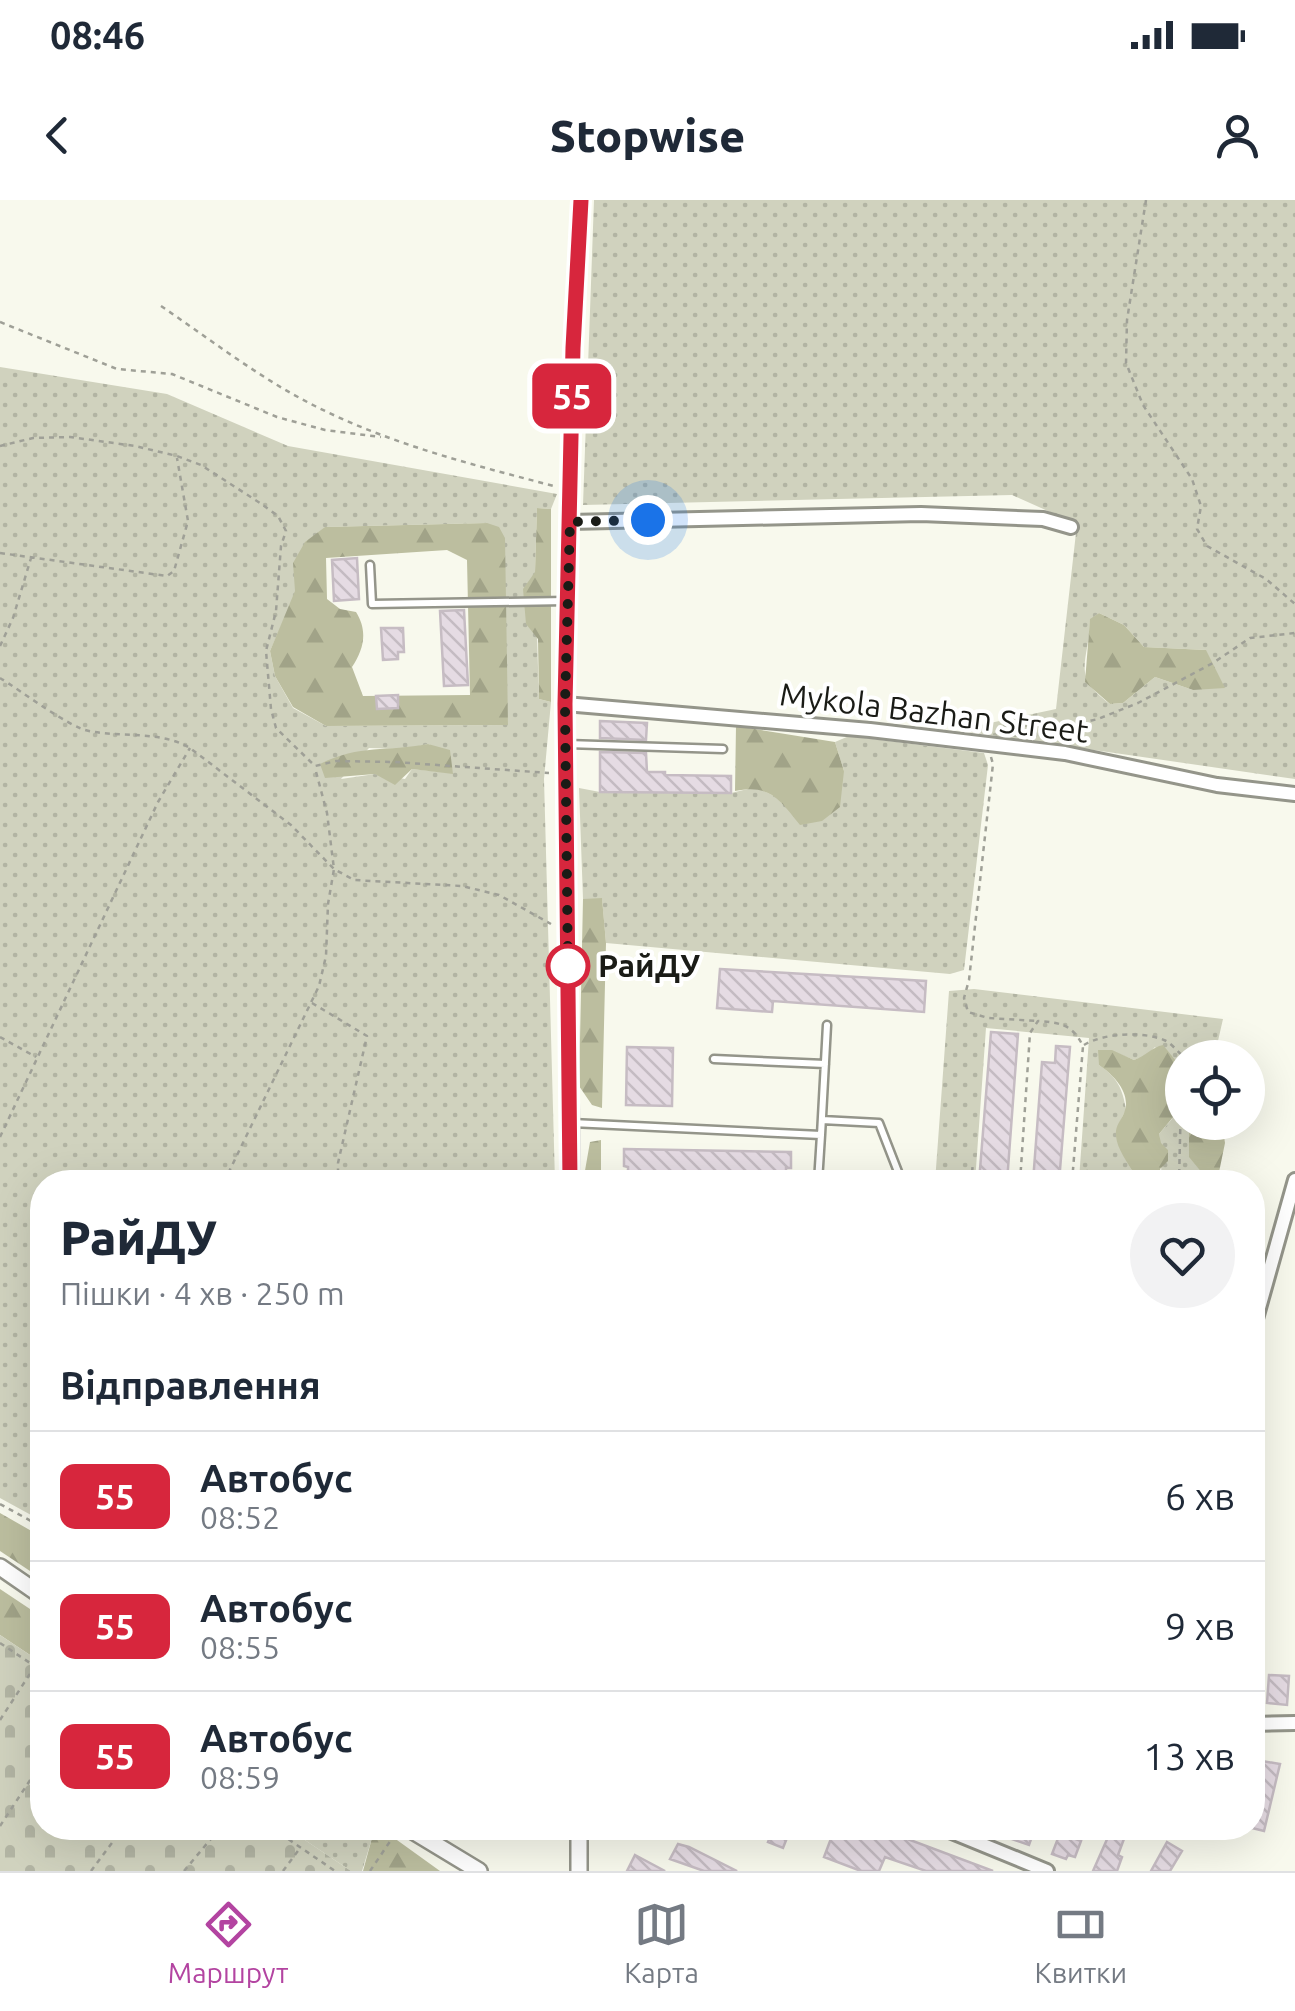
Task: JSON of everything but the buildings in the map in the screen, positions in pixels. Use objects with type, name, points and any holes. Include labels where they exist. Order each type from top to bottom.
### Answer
[{"type":"street","points":[[570,1170],[565,704],[581,200]]},
{"type":"street","points":[[570,522],[921,514],[1043,518],[1071,527]]},
{"type":"street","name":"Mykola Bazhan Street","points":[[565,704],[870,730],[1065,753],[1217,785],[1295,794]]},
{"type":"street","points":[[1265,1286],[1295,1180]]},
{"type":"street","points":[[0,1568],[30,1588]]},
{"type":"street","points":[[1265,1724],[1295,1723]]},
{"type":"street","points":[[428,1840],[479,1871]]},
{"type":"street","points":[[579,1840],[579,1871]]},
{"type":"street","points":[[972,1840],[1048,1871]]},
{"type":"lane","points":[[370,564],[372,604],[568,601]]},
{"type":"lane","points":[[566,744],[723,750]]},
{"type":"lane","points":[[819,1170],[828,1024]]},
{"type":"lane","points":[[714,1059],[825,1064]]},
{"type":"lane","points":[[822,1120],[879,1123],[897,1170]]},
{"type":"lane","points":[[570,1123],[821,1135]]},
{"type":"path","points":[[1146,200],[1127,320],[1126,364],[1143,405],[1192,479],[1200,506],[1197,528],[1206,546],[1266,580],[1295,604]]},
{"type":"path","points":[[161,306],[314,406],[388,438],[570,490]]},
{"type":"path","points":[[0,322],[117,369],[172,374],[293,421],[325,430],[388,438]]},
{"type":"path","points":[[0,446],[33,438],[70,437],[177,456],[201,465],[260,503],[278,516],[286,531],[281,546],[276,611],[266,651],[271,709],[276,728],[315,766],[328,812],[334,869],[326,956],[319,986],[230,1170]]},
{"type":"path","points":[[0,553],[166,576],[174,571],[188,521],[177,456]]},
{"type":"path","points":[[0,646],[31,558]]},
{"type":"path","points":[[1017,737],[1098,719],[1213,663],[1250,638],[1295,632]]},
{"type":"path","points":[[0,678],[71,725],[87,731],[175,740],[190,748],[291,824],[334,869],[354,880],[462,886],[498,895],[568,938]]},
{"type":"path","points":[[988,745],[993,764],[964,998],[968,1012],[988,1018],[1063,1023],[1075,1030],[1083,1046],[1073,1170]]},
{"type":"path","points":[[0,1137],[158,802],[190,748]]},
{"type":"path","points":[[315,766],[395,762],[566,774]]},
{"type":"path","points":[[311,1002],[367,1036],[338,1170]]},
{"type":"path","points":[[1021,1170],[1030,1033],[1038,1021]]},
{"type":"path","points":[[1083,1046],[1093,1040],[1126,1034],[1165,1040],[1182,1056],[1179,1170]]},
{"type":"path","points":[[0,1037],[36,1058]]},
{"type":"path","points":[[972,1163],[972,1170]]},
{"type":"path","points":[[0,1504],[30,1520]]},
{"type":"path","points":[[0,1643],[30,1663]]},
{"type":"path","points":[[0,1720],[30,1672]]},
{"type":"path","points":[[0,1826],[30,1780]]},
{"type":"path","points":[[91,1871],[113,1840]]},
{"type":"path","points":[[184,1871],[210,1840]]},
{"type":"path","points":[[290,1840],[335,1871]]},
{"type":"path","points":[[370,1871],[392,1840]]},
{"type":"path","points":[[282,1871],[301,1847]]},
{"type":"green space","points":[[594,200],[1295,200],[1295,779],[962,731],[1056,709],[1077,524],[1012,495],[583,505]],"holes":[[[1099,613],[1124,625],[1144,647],[1206,650],[1193,690],[1155,677],[1123,703],[1110,704],[1098,694],[1086,676],[1085,667],[1090,620]]]},
{"type":"green space","points":[[0,367],[167,394],[288,446],[557,494],[551,509],[537,508],[535,572],[539,699],[551,702],[544,779],[555,1170],[30,1170],[30,1514],[0,1498]],"holes":[[[487,523],[508,725],[326,726],[293,708],[275,676],[270,651],[325,527]],[[429,744],[452,773],[412,769],[405,779],[375,774],[341,779],[369,748],[404,749]]]},
{"type":"green space","points":[[537,508],[551,509],[551,702],[539,699],[538,639],[526,624],[523,589],[535,572]]},
{"type":"green space","points":[[487,523],[499,527],[505,538],[508,725],[326,726],[293,707],[275,676],[270,651],[295,591],[293,563],[305,542],[325,527]],"holes":[[[447,550],[467,560],[470,695],[363,696],[352,667],[362,647],[362,626],[356,612],[340,609],[327,599],[326,558]]]},
{"type":"green space","points":[[1099,613],[1124,625],[1144,647],[1206,650],[1225,688],[1193,690],[1155,677],[1123,703],[1110,704],[1085,682],[1090,619]]},
{"type":"green space","points":[[736,726],[835,742],[844,771],[840,807],[822,821],[800,825],[773,796],[757,790],[735,791]]},
{"type":"green space","points":[[849,736],[984,753],[988,765],[964,970],[950,974],[606,943],[602,899],[583,899],[579,788],[600,792],[731,793],[756,787],[780,799],[844,771],[835,742]]},
{"type":"green space","points":[[428,744],[450,750],[453,774],[412,769],[395,785],[375,774],[325,778],[320,764],[361,751]]},
{"type":"green space","points":[[602,898],[606,943],[602,1108],[592,1105],[579,1086],[583,899]]},
{"type":"green space","points":[[974,989],[1223,1019],[1218,1040],[1165,1040],[1165,1060],[1155,1047],[1134,1060],[1112,1051],[1099,1065],[1115,1079],[1123,1096],[1126,1110],[1118,1135],[1132,1170],[1080,1170],[1089,1038],[986,1028],[976,1170],[936,1170],[949,991]]},
{"type":"green space","points":[[1163,1045],[1165,1047],[1165,1127],[1159,1134],[1168,1150],[1168,1161],[1160,1170],[1132,1170],[1121,1151],[1116,1136],[1126,1099],[1116,1080],[1099,1065],[1098,1050],[1112,1050],[1134,1060]]},
{"type":"green space","points":[[1165,1127],[1165,1140],[1192,1140],[1201,1170],[1161,1170],[1159,1134]]},
{"type":"green space","points":[[601,1140],[601,1170],[585,1170],[590,1142]]},
{"type":"green space","points":[[1189,1140],[1225,1140],[1219,1170],[1200,1170],[1189,1157]]},
{"type":"green space","points":[[0,1513],[30,1530],[30,1571],[0,1551]]},
{"type":"green space","points":[[0,1589],[30,1609],[30,1655],[0,1635]]},
{"type":"green space","points":[[0,1635],[30,1655],[30,1840],[305,1840],[351,1871],[0,1871]]},
{"type":"green space","points":[[305,1840],[371,1840],[362,1871],[351,1871]]},
{"type":"green space","points":[[371,1840],[397,1840],[440,1871],[363,1871]]},
{"type":"bus line","name":"55","points":[[570,1170],[565,704],[573,348],[581,200]]},
{"type":"place","name":"РайДУ","points":[[568,966]]},
{"type":"route","points":[[568,966],[568,974],[565,704],[570,522],[648,520]]}]
